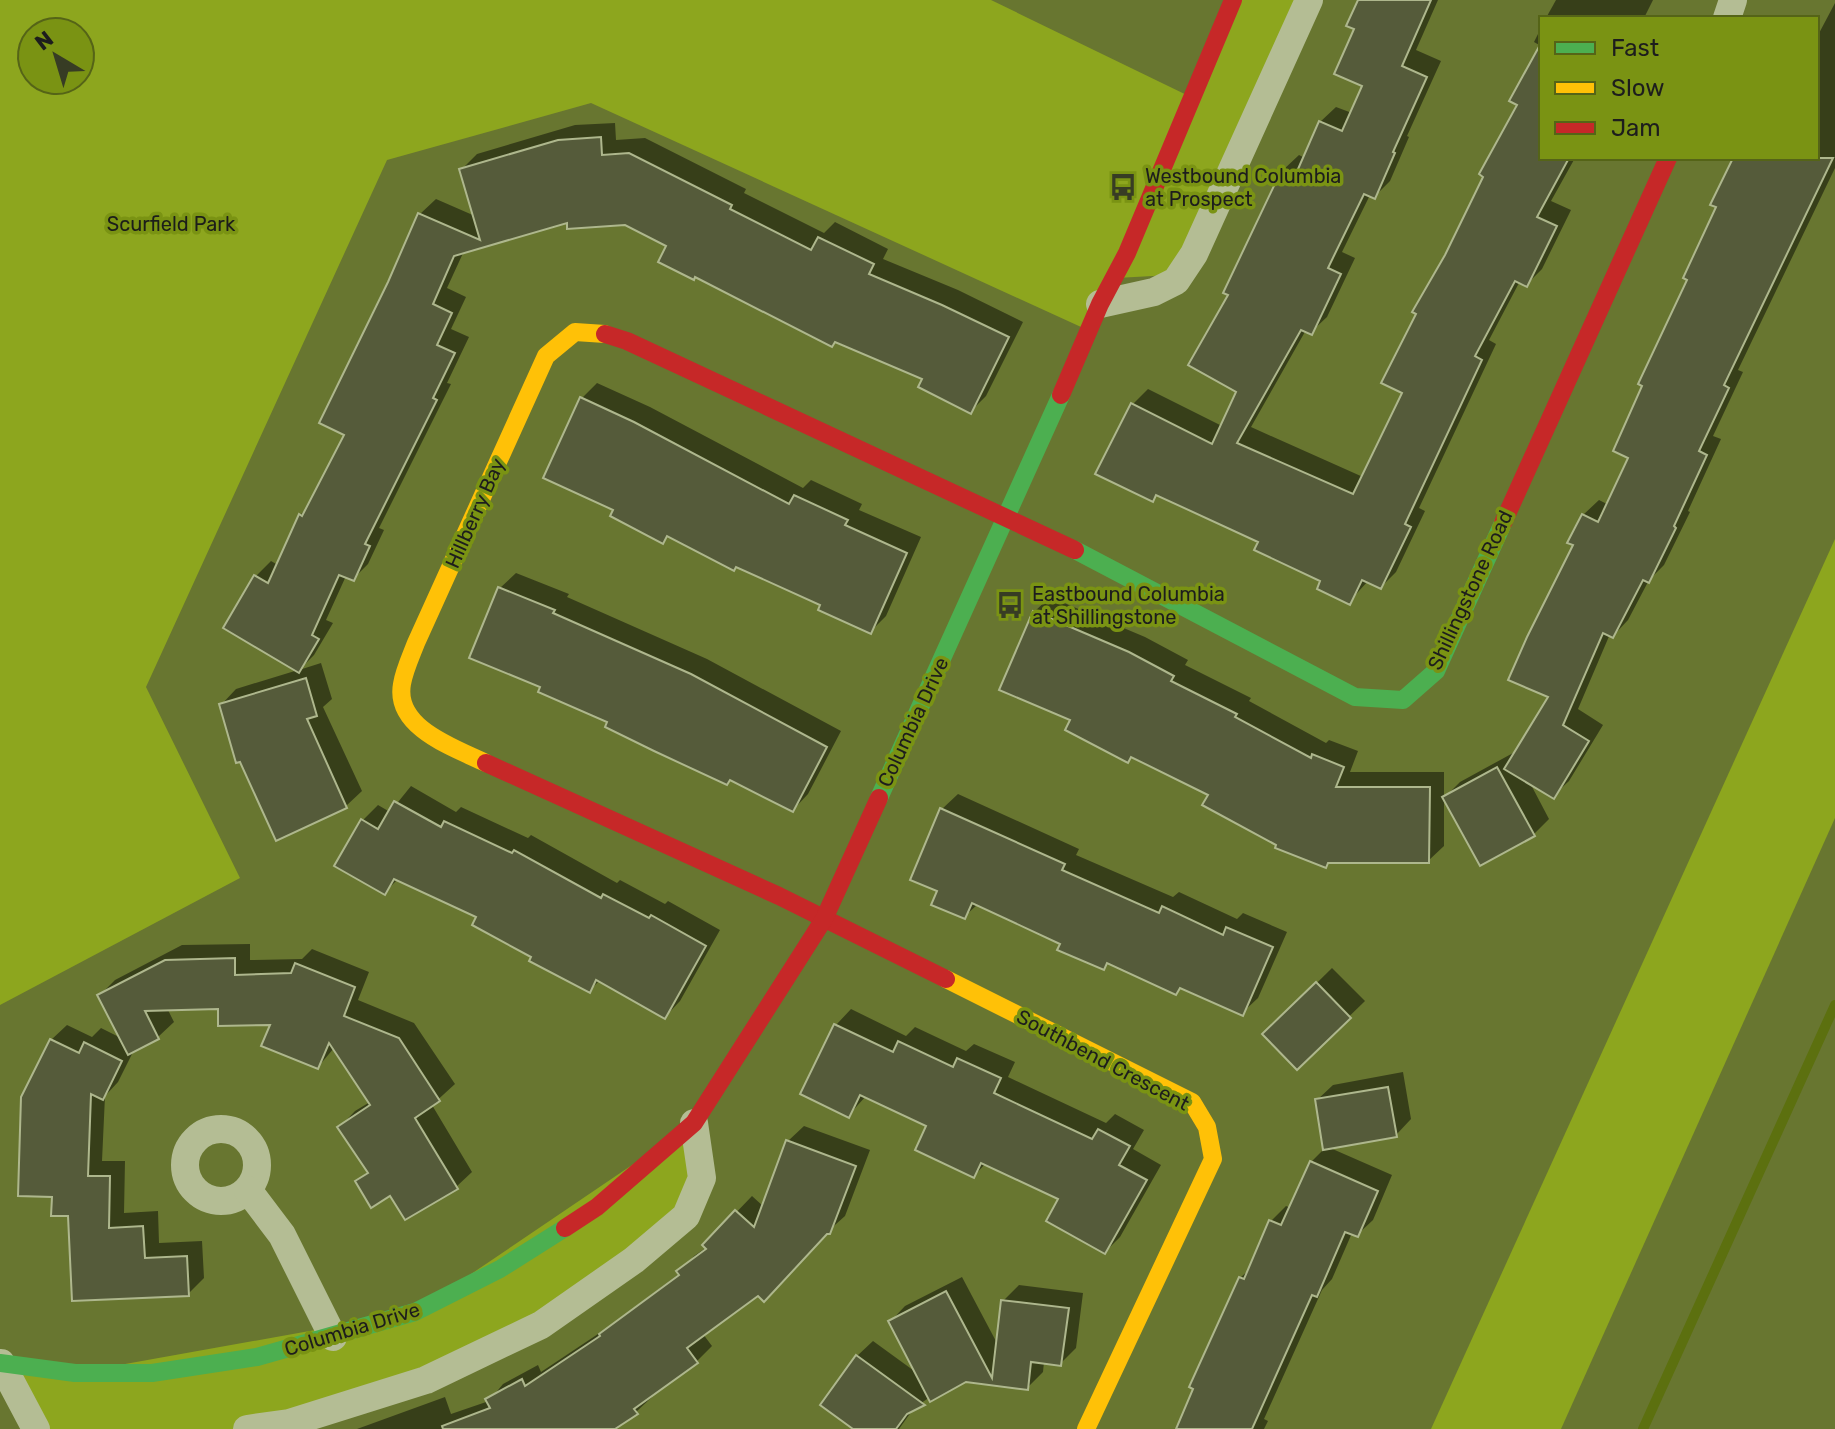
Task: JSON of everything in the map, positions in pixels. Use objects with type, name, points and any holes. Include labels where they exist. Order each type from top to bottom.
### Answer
[{"type":"street","name":"Columbia Drive","points":[[1,1363],[75,1373],[152,1373],[257,1357],[415,1312],[500,1269],[597,1207],[694,1123],[824,919],[1008,516],[1100,304],[1127,253],[1233,0]]},
{"type":"street","points":[[1100,304],[1154,292],[1176,281],[1194,254],[1309,0]]},
{"type":"street","name":"Shillingstone Road","points":[[1008,516],[1355,697],[1403,700],[1436,671],[1667,160]]},
{"type":"street","name":"Hillberry Bay","points":[[824,919],[467,754],[430,735],[405,712],[401,686],[416,643],[520,412],[546,356],[575,332],[602,333],[627,341],[1008,516]]},
{"type":"street","name":"Southbend Crescent","points":[[824,919],[1192,1102],[1207,1127],[1213,1159],[1086,1429]]},
{"type":"street","points":[[247,1429],[289,1423],[426,1380],[541,1325],[634,1260],[686,1216],[702,1178],[694,1123]]},
{"type":"street","points":[[248,1190],[282,1235],[333,1337]]},
{"type":"street","name":"Columbia Drive","points":[[1,1363],[36,1429]]},
{"type":"green space","name":"Scurfield Park","points":[[0,0],[991,0],[1197,100],[1239,0],[1316,0],[1190,274],[1116,278],[1092,332],[591,103],[387,160],[146,687],[240,878],[0,1005]]},
{"type":"green space","points":[[1835,539],[1835,818],[1561,1429],[1431,1429]]},
{"type":"green space","points":[[694,1123],[686,1216],[541,1325],[247,1429],[36,1429],[1,1363],[75,1373],[415,1312]]},
{"type":"building","points":[[1358,0],[1431,0],[1402,66],[1427,77],[1375,199],[1364,194],[1328,268],[1341,274],[1312,335],[1301,330],[1237,443],[1353,494],[1402,393],[1381,383],[1416,314],[1412,312],[1445,255],[1483,177],[1479,174],[1517,105],[1509,101],[1539,47],[1539,160],[1568,160],[1537,217],[1557,226],[1527,287],[1515,281],[1475,356],[1482,360],[1405,524],[1411,527],[1381,589],[1362,580],[1350,605],[1317,589],[1320,581],[1254,550],[1258,542],[1156,495],[1153,502],[1095,474],[1131,403],[1212,444],[1236,392],[1188,365],[1228,295],[1223,293],[1282,169],[1295,176],[1319,121],[1342,131],[1362,86],[1334,74],[1354,29],[1346,26]]},
{"type":"building","points":[[601,137],[602,155],[629,153],[732,205],[730,209],[811,250],[818,237],[874,264],[869,274],[1009,337],[971,414],[918,387],[922,379],[835,342],[832,347],[695,277],[694,280],[658,262],[666,246],[625,225],[567,229],[567,223],[454,256],[433,304],[452,313],[437,345],[455,353],[433,398],[437,400],[365,544],[370,546],[354,581],[339,575],[312,635],[319,639],[299,673],[223,628],[254,575],[268,583],[299,514],[302,516],[344,435],[319,423],[418,213],[480,240],[459,169],[558,140]]},
{"type":"building","points":[[1833,158],[1724,385],[1729,388],[1699,451],[1707,455],[1674,526],[1676,528],[1649,583],[1643,580],[1613,638],[1603,633],[1563,725],[1589,741],[1554,799],[1504,769],[1548,697],[1508,680],[1573,545],[1567,543],[1582,514],[1598,522],[1628,458],[1613,451],[1642,386],[1638,384],[1687,280],[1683,278],[1716,207],[1710,205],[1732,160]]},
{"type":"building","points":[[580,397],[789,504],[794,495],[848,520],[845,525],[907,553],[871,634],[818,610],[820,605],[736,567],[734,571],[667,536],[663,544],[610,516],[613,510],[543,478]]},
{"type":"building","points":[[498,587],[555,610],[553,613],[691,674],[827,747],[793,812],[730,780],[727,785],[654,751],[605,727],[607,722],[538,692],[540,687],[469,658]]},
{"type":"building","points":[[1033,611],[1129,652],[1174,676],[1171,681],[1237,714],[1235,717],[1311,758],[1312,754],[1344,767],[1336,787],[1430,787],[1429,863],[1328,863],[1326,868],[1275,848],[1276,845],[1202,805],[1208,795],[1131,757],[1128,763],[1065,730],[1070,720],[999,690]]},
{"type":"building","points":[[306,678],[317,716],[307,719],[347,808],[276,841],[240,762],[236,763],[219,704]]},
{"type":"building","points":[[1497,767],[1535,836],[1480,866],[1442,797]]},
{"type":"building","points":[[394,801],[441,827],[444,821],[512,853],[514,850],[601,898],[603,894],[649,918],[651,915],[706,946],[665,1019],[596,980],[590,993],[529,961],[531,957],[472,925],[476,917],[394,879],[385,895],[334,866],[361,819],[378,829]]},
{"type":"building","points":[[940,808],[1065,864],[1062,870],[1159,913],[1162,906],[1223,935],[1226,927],[1273,947],[1243,1016],[1180,988],[1176,995],[1107,963],[1104,970],[1057,950],[1060,944],[972,903],[965,919],[931,905],[937,891],[910,880]]},
{"type":"building","points":[[235,958],[235,975],[291,973],[295,963],[355,987],[344,1016],[399,1038],[440,1101],[415,1118],[458,1189],[405,1220],[390,1196],[371,1208],[355,1181],[368,1173],[337,1127],[370,1105],[329,1043],[318,1069],[261,1046],[270,1025],[218,1026],[218,1009],[145,1011],[159,1039],[128,1055],[97,995],[165,960]]},
{"type":"building","points":[[1316,982],[1351,1018],[1297,1070],[1262,1034]]},
{"type":"building","points":[[834,1024],[893,1052],[898,1041],[953,1067],[957,1058],[1001,1078],[994,1093],[1092,1139],[1098,1129],[1130,1146],[1119,1165],[1147,1180],[1105,1254],[1046,1221],[1058,1199],[981,1163],[974,1178],[915,1150],[926,1126],[860,1095],[849,1118],[800,1094]]},
{"type":"building","points":[[50,1039],[79,1053],[84,1042],[122,1061],[103,1100],[91,1094],[88,1176],[110,1176],[109,1228],[143,1226],[145,1258],[187,1256],[189,1296],[72,1301],[68,1216],[51,1216],[52,1197],[18,1196],[21,1097]]},
{"type":"building","points":[[1388,1087],[1397,1137],[1323,1150],[1315,1099]]},
{"type":"building","points":[[786,1140],[856,1166],[830,1234],[764,1302],[758,1296],[687,1348],[698,1363],[634,1409],[638,1414],[615,1429],[443,1429],[442,1426],[490,1408],[485,1399],[522,1379],[525,1386],[600,1336],[679,1275],[676,1271],[706,1249],[702,1245],[735,1210],[754,1227]]},
{"type":"building","points":[[1310,1161],[1378,1191],[1358,1237],[1345,1232],[1317,1297],[1312,1295],[1252,1429],[1176,1429],[1193,1389],[1189,1387],[1239,1277],[1244,1279],[1269,1220],[1281,1225]]},
{"type":"building","points":[[946,1291],[992,1378],[1001,1300],[1069,1308],[1061,1366],[1031,1362],[1028,1390],[966,1382],[930,1402],[888,1321]]},
{"type":"building","points":[[856,1355],[925,1405],[907,1414],[896,1429],[853,1429],[820,1405]]},
{"type":"waterway","points":[[1643,1429],[1835,1005]]},
{"type":"traffic: fast","points":[[879,798],[1061,395]]},
{"type":"traffic: fast","points":[[1075,550],[1355,697],[1403,700],[1436,671],[1503,523]]},
{"type":"traffic: fast","points":[[0,1363],[75,1373],[152,1373],[257,1357],[415,1312],[500,1269],[565,1228]]},
{"type":"traffic: slow","points":[[486,763],[444,743],[417,724],[407,713],[402,699],[404,674],[546,356],[575,332],[605,334]]},
{"type":"traffic: slow","points":[[946,979],[1192,1102],[1207,1127],[1213,1159],[1086,1429]]},
{"type":"traffic: jam","points":[[1061,395],[1100,304],[1127,253],[1233,0]]},
{"type":"traffic: jam","points":[[1503,523],[1667,160]]},
{"type":"traffic: jam","points":[[605,334],[627,341],[1075,550]]},
{"type":"traffic: jam","points":[[486,763],[779,896],[946,979]]},
{"type":"traffic: jam","points":[[565,1228],[597,1207],[694,1123],[824,919],[879,798]]},
{"type":"place","name":"Westbound Columbia at Prospect","points":[[1123,187]]},
{"type":"place","name":"Eastbound Columbia at Shillingstone","points":[[1010,605]]}]
